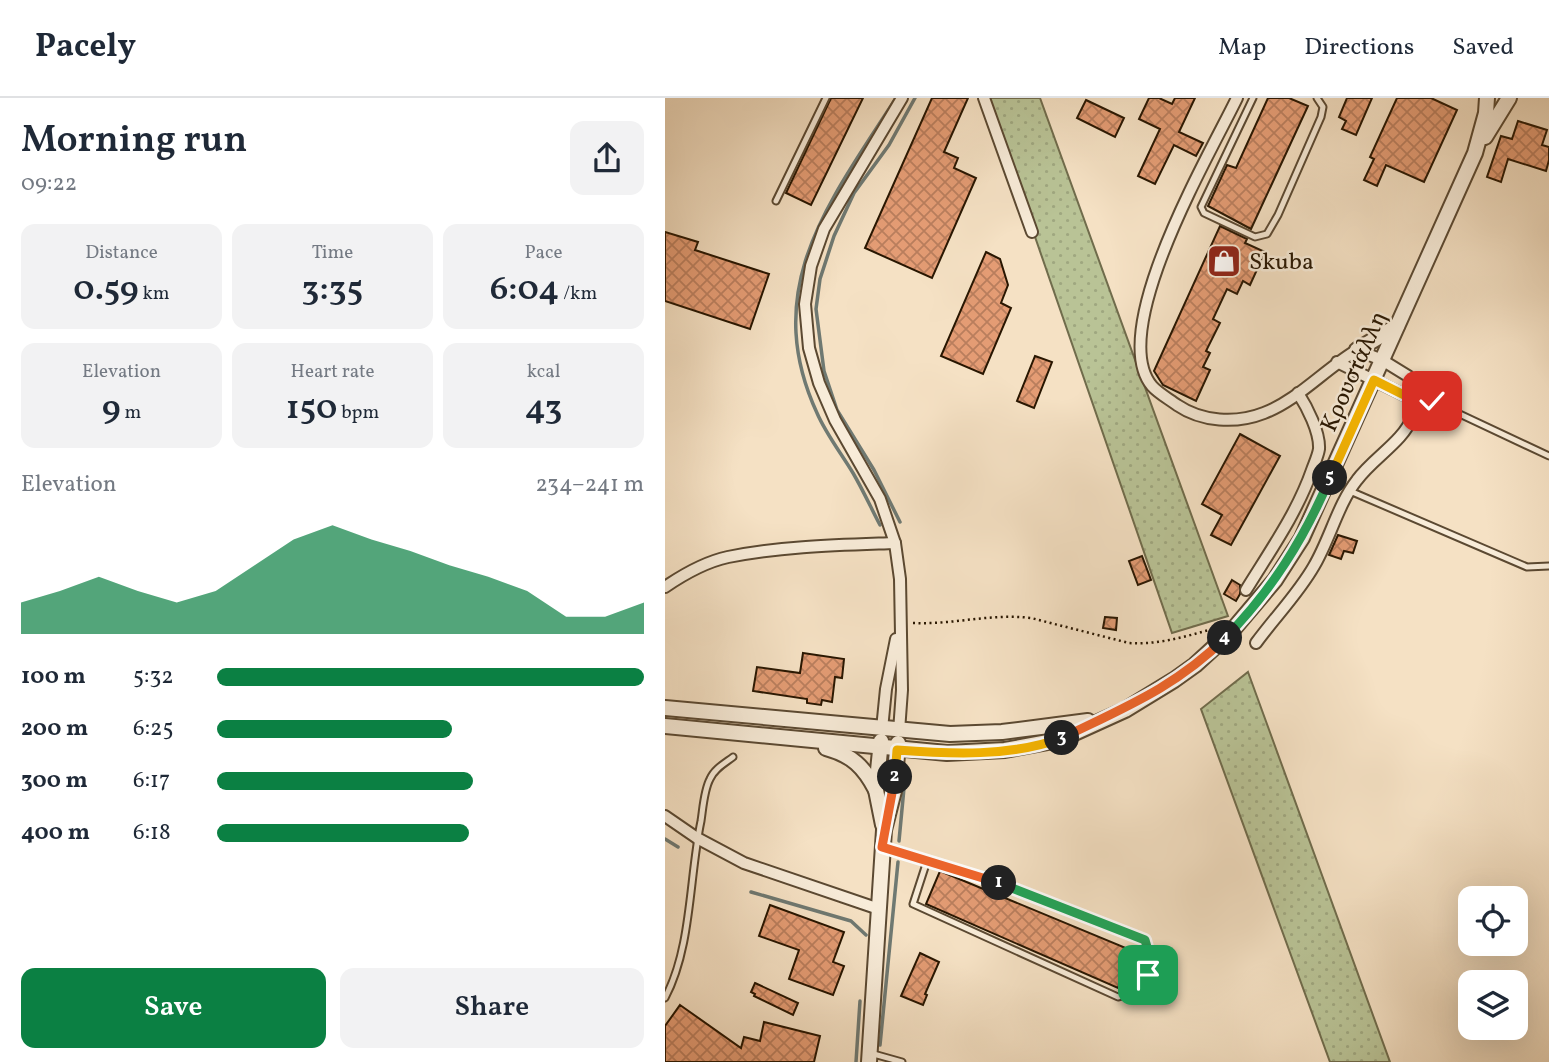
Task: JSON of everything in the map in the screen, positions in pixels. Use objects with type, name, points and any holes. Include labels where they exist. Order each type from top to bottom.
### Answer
[{"type":"street","points":[[870,1058],[882,847],[894,791],[902,690],[900,579],[895,543],[880,499],[835,421],[819,383],[809,348],[806,304],[811,267],[824,229],[902,98]]},
{"type":"street","points":[[983,98],[1032,232]]},
{"type":"street","points":[[1237,98],[1180,214],[1144,307],[1140,334],[1141,358],[1150,385],[1181,408],[1210,419],[1241,420],[1266,413],[1298,393],[1337,362],[1397,327]]},
{"type":"street","name":"Κρουστάλλη","points":[[1475,153],[1486,113],[1487,98]]},
{"type":"street","name":"Κρουστάλλη","points":[[1098,720],[1125,709],[1174,680],[1215,648],[1226,629],[1275,580],[1302,538],[1475,153],[1509,98]]},
{"type":"street","points":[[1256,643],[1290,602],[1314,565],[1355,482],[1374,459],[1407,429],[1416,409],[1413,385],[1408,376],[1382,360],[1357,350]]},
{"type":"street","points":[[1337,362],[1416,401]]},
{"type":"street","points":[[1246,590],[1283,532],[1306,486],[1319,449],[1305,404],[1298,393]]},
{"type":"street","points":[[665,587],[700,566],[727,557],[895,543]]},
{"type":"street","points":[[876,790],[886,689],[900,619]]},
{"type":"street","points":[[665,708],[899,731],[976,734],[1098,720]]},
{"type":"street","points":[[665,726],[947,753],[1005,750],[1059,740],[1098,720]]},
{"type":"street","points":[[791,738],[850,756],[868,774],[876,790],[884,830]]},
{"type":"street","points":[[665,816],[697,838],[744,863],[879,909]]},
{"type":"lane","points":[[776,201],[826,98]]},
{"type":"lane","points":[[1253,98],[1201,207],[1204,214],[1255,237],[1267,234],[1278,215],[1321,117],[1323,107],[1317,98]]},
{"type":"lane","points":[[1416,401],[1432,401],[1549,456]]},
{"type":"lane","points":[[1350,491],[1527,568],[1549,566]]},
{"type":"lane","points":[[665,998],[674,982],[681,954],[697,838],[709,779],[720,766],[733,757]]},
{"type":"lane","points":[[882,847],[927,860],[1017,888],[1145,940],[1151,961],[1148,975],[1133,992],[1118,997],[913,904],[927,860]]},
{"type":"lane","points":[[870,1058],[902,1062]]},
{"type":"path","points":[[900,619],[914,624],[939,624],[965,619],[1015,616],[1142,644],[1226,629]]},
{"type":"green space","points":[[987,98],[1040,98],[1228,616],[1172,633]]},
{"type":"green space","points":[[1248,672],[1390,1062],[1330,1062],[1201,709]]},
{"type":"building","points":[[831,98],[863,98],[811,205],[786,193]]},
{"type":"building","points":[[932,98],[968,98],[944,152],[958,158],[954,168],[976,178],[932,278],[865,248]]},
{"type":"building","points":[[1149,98],[1159,98],[1172,104],[1175,98],[1195,98],[1179,132],[1203,143],[1196,156],[1174,145],[1155,184],[1138,176],[1160,129],[1139,119]]},
{"type":"building","points":[[1268,98],[1289,98],[1308,106],[1251,229],[1208,206],[1227,165],[1236,168]]},
{"type":"building","points":[[1347,98],[1372,98],[1356,135],[1342,129],[1346,121],[1339,117]]},
{"type":"building","points":[[1397,98],[1431,98],[1457,110],[1424,182],[1386,165],[1377,186],[1364,180],[1374,159],[1370,157]]},
{"type":"building","points":[[1086,100],[1124,118],[1115,137],[1077,118]]},
{"type":"building","points":[[1518,121],[1547,130],[1542,145],[1549,147],[1546,171],[1508,159],[1501,182],[1487,177],[1501,136],[1512,139]]},
{"type":"building","points":[[1220,226],[1247,239],[1245,243],[1265,252],[1250,285],[1243,281],[1237,294],[1227,289],[1213,319],[1220,323],[1206,351],[1210,353],[1203,367],[1210,370],[1196,401],[1163,385],[1154,371]]},
{"type":"building","points":[[665,232],[698,242],[695,250],[769,274],[750,329],[665,301]]},
{"type":"building","points":[[986,252],[1000,259],[1008,285],[1001,303],[1011,308],[983,374],[941,356]]},
{"type":"building","points":[[1035,356],[1052,362],[1034,408],[1017,401]]},
{"type":"building","points":[[1240,434],[1280,456],[1231,545],[1211,535],[1222,515],[1202,504]]},
{"type":"building","points":[[1338,535],[1357,541],[1353,553],[1344,551],[1341,559],[1329,555]]},
{"type":"building","points":[[1142,556],[1151,580],[1138,585],[1129,561]]},
{"type":"building","points":[[1232,580],[1240,585],[1240,594],[1236,601],[1224,594]]},
{"type":"building","points":[[1105,617],[1117,618],[1116,630],[1103,628]]},
{"type":"building","points":[[803,653],[844,659],[842,678],[835,677],[832,702],[822,700],[821,705],[807,703],[807,699],[753,691],[757,667],[800,673]]},
{"type":"building","points":[[940,871],[1133,951],[1118,988],[926,904]]},
{"type":"building","points":[[770,905],[844,932],[833,962],[844,966],[833,995],[789,979],[799,950],[759,936]]},
{"type":"building","points":[[920,953],[939,962],[923,1005],[901,996]]},
{"type":"building","points":[[755,983],[798,1003],[793,1015],[754,996],[751,992]]},
{"type":"building","points":[[680,1005],[741,1048],[744,1037],[760,1041],[764,1022],[820,1036],[814,1062],[665,1062],[665,1026]]},
{"type":"waterway","points":[[880,525],[857,479],[817,413],[801,367],[796,325],[799,285],[810,246],[827,209],[896,98]]},
{"type":"waterway","points":[[900,522],[874,470],[837,410],[824,371],[816,309],[820,279],[834,236],[854,193],[889,145],[915,98]]},
{"type":"waterway","points":[[899,841],[904,788]]},
{"type":"waterway","points":[[665,839],[678,847]]},
{"type":"waterway","points":[[880,1045],[898,862]]},
{"type":"waterway","points":[[751,892],[851,921],[866,935]]},
{"type":"waterway","points":[[856,1062],[860,1001]]},
{"type":"place","name":"Skuba","points":[[1224,261]]},
{"type":"route","points":[[1148,975],[1151,961],[1145,940],[1017,888],[882,847],[894,791],[897,750],[981,752],[1032,746],[1059,740],[1150,696],[1215,648],[1275,580],[1302,538],[1374,380],[1416,401],[1432,401]]}]
